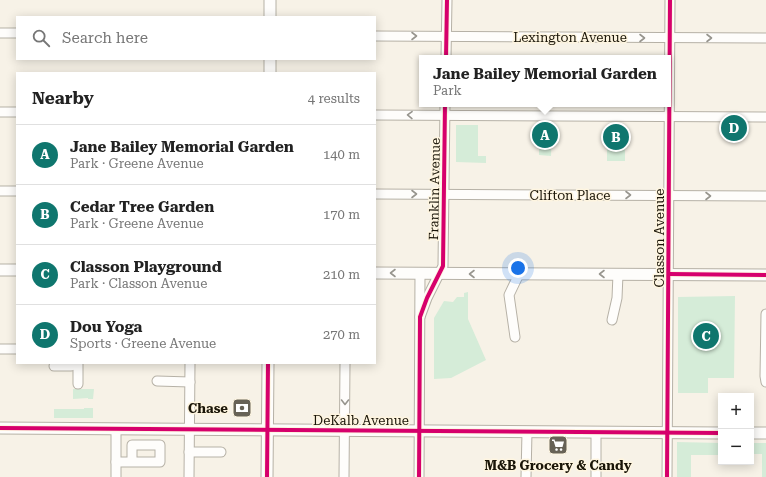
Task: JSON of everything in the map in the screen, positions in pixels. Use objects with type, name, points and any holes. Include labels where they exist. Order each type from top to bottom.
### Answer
[{"type":"main road","points":[[270,0],[270,16]]},
{"type":"main road","points":[[270,60],[270,72]]},
{"type":"main road","points":[[0,270],[16,270]]},
{"type":"main road","points":[[376,273],[766,275]]},
{"type":"main road","points":[[267,477],[268,364]]},
{"type":"main road","name":"DeKalb Avenue","points":[[0,428],[718,433]]},
{"type":"main road","points":[[754,433],[766,433]]},
{"type":"street","points":[[446,55],[447,0]]},
{"type":"street","name":"Classon Avenue","points":[[670,0],[670,55]]},
{"type":"street","points":[[0,33],[16,33]]},
{"type":"street","name":"Lexington Avenue","points":[[376,36],[766,38]]},
{"type":"street","name":"Franklin Avenue","points":[[420,318],[438,274],[443,266],[445,107]]},
{"type":"street","name":"Classon Avenue","points":[[667,477],[670,274],[670,107]]},
{"type":"street","points":[[0,112],[16,112]]},
{"type":"street","points":[[376,115],[766,117]]},
{"type":"street","points":[[0,191],[16,191]]},
{"type":"street","name":"Clifton Place","points":[[376,194],[766,196]]},
{"type":"street","points":[[419,477],[420,274]]},
{"type":"street","points":[[515,337],[509,295],[519,274]]},
{"type":"street","points":[[612,320],[617,298],[618,274]]},
{"type":"street","points":[[766,314],[766,382]]},
{"type":"street","points":[[0,349],[16,349]]},
{"type":"street","points":[[189,477],[190,364]]},
{"type":"street","points":[[344,477],[345,364]]},
{"type":"street","points":[[66,365],[78,384]]},
{"type":"street","points":[[157,381],[190,382]]},
{"type":"street","points":[[116,428],[116,477]]},
{"type":"street","points":[[526,477],[527,432]]},
{"type":"street","points":[[596,432],[596,477]]},
{"type":"street","points":[[189,452],[221,452]]},
{"type":"street","points":[[116,462],[132,462]]},
{"type":"green space","points":[[456,125],[478,125],[478,156],[486,156],[486,163],[456,162]]},
{"type":"green space","points":[[539,125],[552,126],[551,156],[539,155]]},
{"type":"green space","points":[[625,126],[625,161],[607,161],[607,127]]},
{"type":"green space","points":[[468,292],[468,319],[486,360],[451,378],[434,379],[434,318],[444,301],[453,302],[457,297],[464,297],[464,293]]},
{"type":"green space","points":[[735,296],[734,378],[708,378],[708,393],[678,393],[678,297]]},
{"type":"green space","points":[[73,389],[94,389],[93,399],[73,399]]},
{"type":"green space","points":[[93,408],[93,418],[54,418],[54,409]]},
{"type":"green space","points":[[677,442],[718,443],[718,455],[691,455],[691,477],[677,477]]},
{"type":"green space","points":[[754,443],[766,443],[766,477],[762,477],[762,454],[754,454]]},
{"type":"cycle path","points":[[446,55],[447,0]]},
{"type":"cycle path","points":[[670,0],[670,55]]},
{"type":"cycle path","points":[[419,477],[420,317],[427,298],[443,266],[445,107]]},
{"type":"cycle path","points":[[667,477],[669,107]]},
{"type":"cycle path","points":[[669,274],[766,275]]},
{"type":"cycle path","points":[[267,477],[268,364]]},
{"type":"cycle path","points":[[0,428],[718,433]]},
{"type":"place","name":"Dou Yoga","points":[[734,128]]},
{"type":"place","name":"Jane Bailey Memorial Garden","points":[[545,135]]},
{"type":"place","name":"Cedar Tree Garden","points":[[616,137]]},
{"type":"place","name":"Classon Playground","points":[[706,336]]},
{"type":"place","name":"Chase","points":[[242,408]]},
{"type":"place","name":"M&B Grocery & Candy","points":[[558,445]]}]
